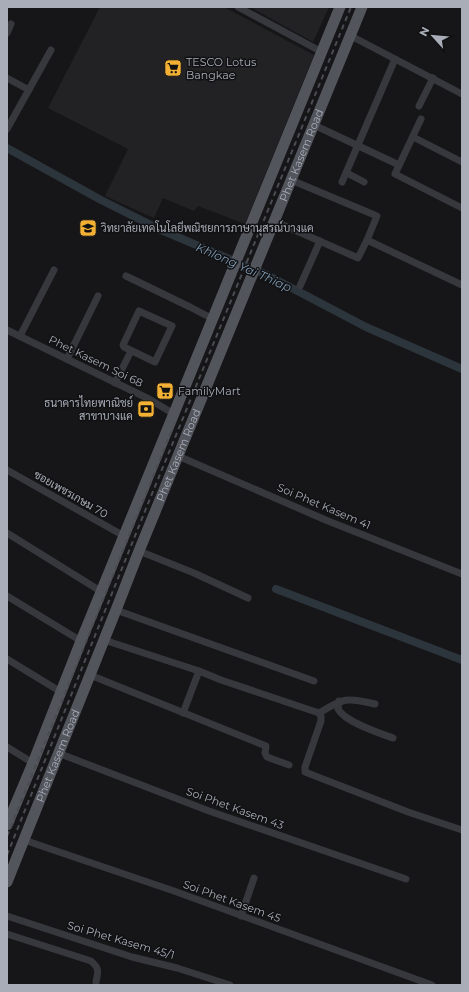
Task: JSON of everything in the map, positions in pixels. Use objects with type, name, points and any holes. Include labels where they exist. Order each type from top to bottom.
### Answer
[{"type":"main road","name":"Phet Kasem Road","points":[[7,825],[340,7]]},
{"type":"main road","name":"Phet Kasem Road","points":[[7,882],[140,547],[362,7]]},
{"type":"main road","points":[[135,511],[152,519]]},
{"type":"main road","points":[[124,536],[140,547]]},
{"type":"street","points":[[238,7],[322,52]]},
{"type":"street","points":[[7,33],[11,24]]},
{"type":"street","points":[[351,36],[462,94]]},
{"type":"street","points":[[7,129],[51,50]]},
{"type":"street","points":[[342,182],[395,59]]},
{"type":"street","points":[[7,78],[29,90]]},
{"type":"street","points":[[419,106],[433,78]]},
{"type":"street","points":[[421,119],[395,174],[462,208]]},
{"type":"street","points":[[314,125],[399,165]]},
{"type":"street","points":[[413,137],[462,162]]},
{"type":"street","points":[[347,173],[364,182]]},
{"type":"street","points":[[274,221],[358,258],[367,240],[377,216],[292,180]]},
{"type":"street","points":[[367,240],[462,285]]},
{"type":"street","points":[[300,286],[320,241]]},
{"type":"street","points":[[20,336],[54,270]]},
{"type":"street","points":[[126,276],[213,319]]},
{"type":"street","points":[[66,359],[98,296]]},
{"type":"street","points":[[139,311],[172,326],[155,362],[131,351],[123,345],[139,311]]},
{"type":"street","name":"Phet Kasem Soi 68","points":[[7,330],[149,399],[174,414]]},
{"type":"street","points":[[115,383],[131,351]]},
{"type":"street","name":"Soi Phet Kasem 41","points":[[178,456],[328,521],[462,574]]},
{"type":"street","name":"ซอยเพชรเกษม 70","points":[[7,470],[124,536]]},
{"type":"street","points":[[7,533],[102,592]]},
{"type":"street","points":[[140,547],[248,598]]},
{"type":"street","points":[[7,596],[81,641]]},
{"type":"street","points":[[116,610],[314,681]]},
{"type":"street","points":[[104,640],[319,713],[339,701],[352,700],[375,704]]},
{"type":"street","points":[[7,659],[61,692]]},
{"type":"street","points":[[183,712],[199,671]]},
{"type":"street","points":[[90,675],[266,746],[265,753],[267,757],[288,765]]},
{"type":"street","points":[[339,701],[338,709],[340,714],[362,726],[393,738]]},
{"type":"street","points":[[319,713],[321,716],[321,721],[305,767],[305,772],[408,812],[462,830]]},
{"type":"street","points":[[7,747],[33,763]]},
{"type":"street","name":"Soi Phet Kasem 43","points":[[58,753],[209,811],[406,879]]},
{"type":"street","name":"Soi Phet Kasem 45","points":[[24,840],[174,892],[432,985]]},
{"type":"street","points":[[241,916],[254,878]]},
{"type":"street","name":"Soi Phet Kasem 45/1","points":[[7,916],[132,957],[177,968],[230,985]]},
{"type":"street","points":[[7,934],[91,961],[99,970],[96,982]]},
{"type":"shaded area","points":[[100,7],[224,7],[314,55],[245,224],[198,206],[194,211],[163,198],[154,218],[105,196],[128,149],[48,108]]},
{"type":"shaded area","points":[[250,7],[329,7],[313,42]]},
{"type":"waterway","name":"Khlong Yai Thiap","points":[[7,148],[101,200],[161,230],[267,275],[366,327],[462,369]]},
{"type":"waterway","points":[[276,589],[462,660]]},
{"type":"railway","points":[[7,855],[145,511],[351,7]]},
{"type":"railway","points":[[7,836],[172,430]]},
{"type":"place","name":"TESCO Lotus Bangkae","points":[[173,68]]},
{"type":"place","name":"วิทยาลัยเทคโนโลยีพณิชยการภาษานุสรณ์บางแค","points":[[88,228]]},
{"type":"place","name":"FamilyMart","points":[[165,391]]},
{"type":"place","name":"ธนาคารไทยพาณิชย์ สาขาบางแค","points":[[146,409]]}]
